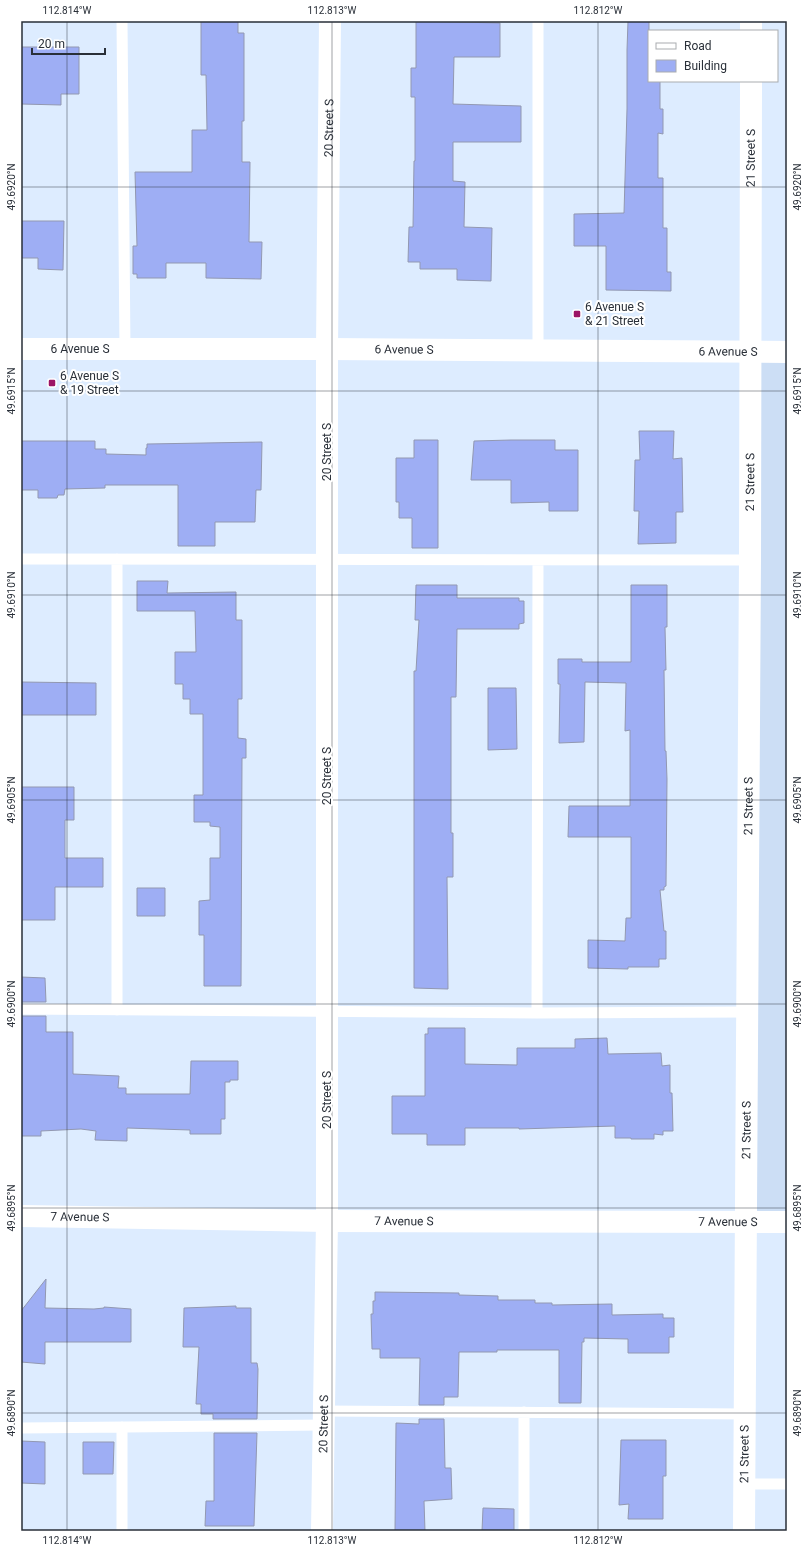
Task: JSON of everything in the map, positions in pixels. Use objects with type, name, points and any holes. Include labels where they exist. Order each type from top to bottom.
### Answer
[{"type":"street","name":"20 Street S","points":[[322,1531],[327,1221],[327,349],[330,21]]},
{"type":"street","name":"21 Street S","points":[[744,1531],[750,560],[751,82]]},
{"type":"street","name":"6 Avenue S","points":[[21,349],[787,352]]},
{"type":"street","name":"7 Avenue S","points":[[21,1216],[327,1221],[787,1222]]},
{"type":"lane","points":[[122,21],[125,349]]},
{"type":"lane","points":[[538,21],[538,350]]},
{"type":"lane","points":[[21,559],[750,560]]},
{"type":"lane","points":[[117,559],[117,1010]]},
{"type":"lane","points":[[537,1013],[538,560]]},
{"type":"lane","points":[[21,1009],[537,1013],[747,1012]]},
{"type":"lane","points":[[524,1412],[524,1531]]},
{"type":"lane","points":[[21,1428],[122,1427],[324,1418],[524,1412],[744,1414]]},
{"type":"lane","points":[[122,1427],[122,1531]]},
{"type":"lane","points":[[744,1484],[787,1484]]},
{"type":"shaded area","points":[[750,352],[787,352],[787,1222],[746,1222]]},
{"type":"building","points":[[201,21],[238,21],[238,33],[244,33],[244,121],[242,121],[242,162],[250,162],[249,242],[262,242],[261,279],[206,278],[206,263],[166,263],[166,278],[137,278],[137,274],[133,274],[133,246],[137,246],[135,172],[192,172],[192,130],[207,130],[206,75],[201,75]]},
{"type":"building","points":[[416,21],[500,23],[500,57],[454,57],[453,104],[521,106],[521,142],[453,142],[453,181],[465,182],[464,227],[492,228],[491,281],[457,280],[457,269],[420,269],[420,262],[408,262],[409,227],[413,227],[415,97],[411,97],[411,68],[416,68]]},
{"type":"building","points":[[628,21],[649,21],[648,82],[660,82],[660,109],[663,109],[663,134],[658,133],[658,178],[663,178],[663,228],[667,228],[667,272],[671,272],[671,291],[606,290],[606,246],[574,246],[574,214],[624,213]]},
{"type":"building","points":[[21,47],[79,47],[79,94],[61,94],[61,105],[21,104]]},
{"type":"building","points":[[21,221],[64,221],[63,270],[38,269],[38,258],[21,258]]},
{"type":"building","points":[[639,431],[674,431],[673,459],[682,458],[683,512],[676,512],[676,543],[638,544],[639,511],[634,511],[635,460],[640,460]]},
{"type":"building","points":[[414,440],[438,440],[438,548],[412,548],[412,518],[399,518],[399,502],[396,502],[396,458],[414,458]]},
{"type":"building","points":[[555,440],[555,450],[578,450],[578,511],[549,511],[549,502],[511,503],[511,480],[471,480],[474,441]]},
{"type":"building","points":[[21,441],[95,441],[95,449],[106,449],[106,454],[146,455],[147,444],[262,442],[261,490],[256,490],[255,522],[215,522],[215,546],[178,546],[178,485],[105,485],[105,488],[65,489],[64,495],[58,495],[57,498],[38,498],[38,490],[21,490]]},
{"type":"building","points":[[137,581],[168,581],[167,593],[236,592],[236,620],[242,620],[242,699],[238,699],[238,738],[246,739],[246,758],[242,758],[241,986],[204,986],[204,935],[199,935],[199,901],[210,900],[210,858],[220,858],[220,827],[210,826],[210,822],[194,822],[194,795],[203,795],[203,714],[190,714],[190,699],[183,699],[183,684],[175,684],[175,652],[196,652],[195,611],[137,611]]},
{"type":"building","points":[[416,585],[457,585],[457,598],[519,598],[519,601],[524,601],[524,623],[519,624],[519,629],[457,629],[456,697],[451,697],[451,833],[453,833],[453,877],[447,877],[448,989],[414,988],[414,671],[416,671],[419,620],[415,620]]},
{"type":"building","points":[[631,585],[667,585],[667,627],[665,627],[666,670],[664,670],[665,751],[667,779],[666,886],[664,887],[664,890],[660,890],[664,931],[666,931],[666,959],[659,959],[659,967],[628,967],[628,969],[588,968],[588,940],[625,941],[626,918],[631,918],[631,837],[568,837],[569,806],[630,806],[630,730],[625,731],[626,683],[585,682],[584,742],[559,743],[560,684],[558,684],[558,659],[582,659],[582,662],[631,662]]},
{"type":"building","points":[[21,682],[96,683],[96,715],[21,715]]},
{"type":"building","points":[[488,688],[516,688],[517,749],[488,750]]},
{"type":"building","points":[[21,787],[74,787],[74,820],[65,820],[65,858],[103,858],[103,887],[55,887],[55,920],[21,920]]},
{"type":"building","points":[[137,888],[165,888],[165,916],[137,916]]},
{"type":"building","points":[[21,977],[45,978],[46,1002],[21,1002]]},
{"type":"building","points":[[21,1016],[46,1016],[46,1032],[73,1032],[73,1074],[119,1076],[118,1088],[126,1088],[126,1094],[190,1094],[191,1061],[238,1061],[238,1080],[230,1080],[230,1082],[225,1082],[225,1119],[221,1119],[221,1134],[190,1134],[190,1130],[127,1128],[127,1141],[95,1140],[96,1131],[81,1129],[41,1131],[41,1136],[21,1136]]},
{"type":"building","points":[[428,1028],[465,1028],[465,1064],[517,1065],[517,1048],[575,1048],[575,1039],[607,1038],[608,1054],[661,1053],[662,1066],[670,1065],[670,1093],[672,1093],[673,1131],[663,1131],[663,1135],[654,1134],[654,1139],[631,1139],[615,1138],[615,1126],[519,1129],[465,1128],[465,1145],[427,1145],[427,1134],[392,1134],[392,1096],[425,1096],[425,1034],[428,1034]]},
{"type":"building","points":[[46,1279],[45,1308],[94,1309],[104,1307],[131,1309],[131,1342],[45,1342],[45,1364],[21,1362],[21,1311]]},
{"type":"building","points":[[375,1292],[459,1293],[459,1295],[498,1296],[498,1300],[535,1300],[535,1303],[552,1303],[552,1305],[612,1304],[612,1315],[663,1314],[663,1318],[674,1318],[674,1337],[669,1337],[669,1353],[628,1353],[628,1339],[584,1338],[584,1342],[582,1342],[581,1403],[559,1403],[559,1350],[497,1350],[497,1352],[459,1352],[458,1397],[444,1397],[444,1405],[419,1405],[420,1358],[380,1358],[380,1349],[372,1349],[371,1314],[373,1314]]},
{"type":"building","points":[[236,1306],[236,1308],[251,1308],[251,1363],[257,1363],[258,1369],[257,1419],[213,1419],[213,1414],[201,1414],[201,1404],[196,1404],[199,1347],[183,1347],[184,1308]]},
{"type":"building","points":[[419,1419],[444,1419],[445,1468],[451,1468],[452,1499],[424,1501],[425,1531],[395,1531],[396,1423],[419,1424]]},
{"type":"building","points":[[214,1433],[257,1433],[254,1526],[205,1526],[206,1501],[214,1501]]},
{"type":"building","points":[[621,1440],[666,1440],[666,1476],[663,1476],[663,1519],[628,1519],[629,1504],[619,1505]]},
{"type":"building","points":[[21,1441],[45,1442],[45,1484],[21,1483]]},
{"type":"building","points":[[83,1442],[114,1442],[113,1474],[83,1474]]},
{"type":"building","points":[[483,1508],[514,1509],[514,1531],[482,1531]]},
{"type":"place","name":"6 Avenue S & 21 Street","points":[[577,314]]},
{"type":"place","name":"6 Avenue S & 19 Street","points":[[52,383]]}]
